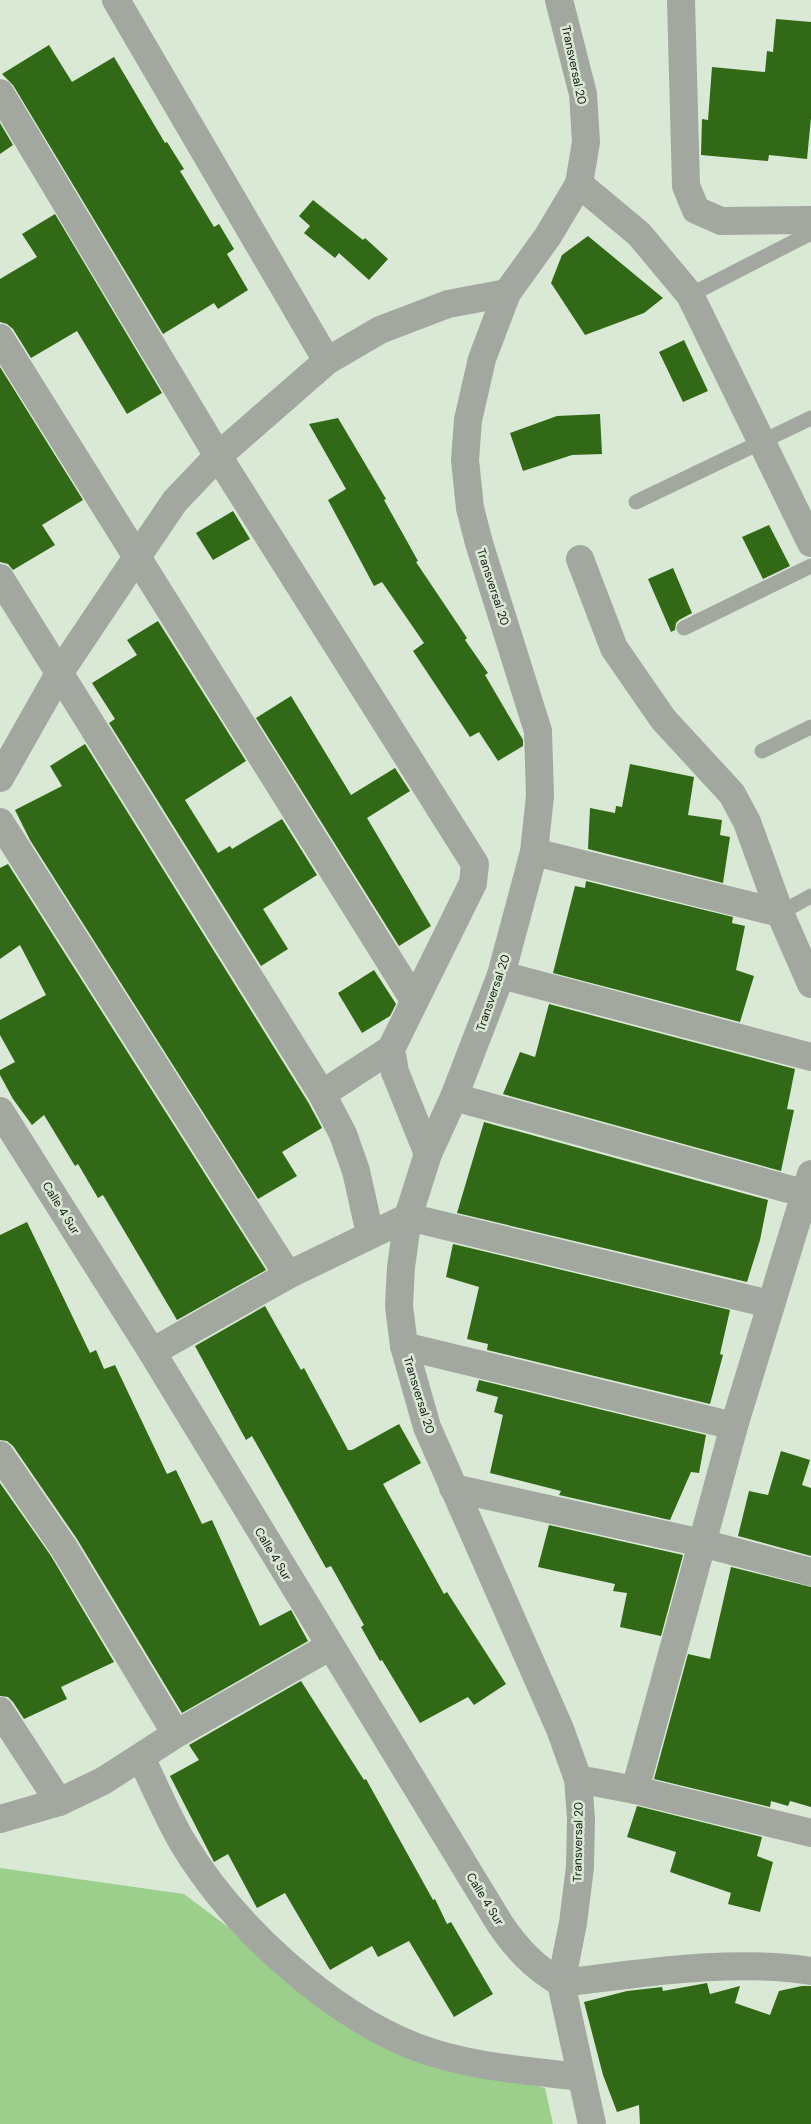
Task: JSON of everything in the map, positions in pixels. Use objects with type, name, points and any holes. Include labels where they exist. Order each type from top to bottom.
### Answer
[{"type":"street","points":[[116,0],[327,361]]},
{"type":"street","name":"Transversal 20","points":[[559,0],[583,94],[586,142],[579,184],[548,236],[507,293],[482,359],[468,420],[465,460],[470,508],[479,543],[520,668],[538,731],[540,796],[534,852],[501,975],[454,1098],[428,1154],[408,1217],[401,1267],[400,1306],[404,1346],[427,1427],[560,1729],[578,1779],[581,1819],[580,1867],[573,1923],[561,1982]]},
{"type":"street","points":[[681,0],[686,186],[696,210],[721,220],[811,220]]},
{"type":"street","points":[[0,93],[218,456],[476,864],[473,883],[391,1049],[322,1094]]},
{"type":"street","points":[[579,184],[639,234],[690,295],[811,543]]},
{"type":"street","points":[[0,778],[60,672],[137,557],[175,501],[218,456],[327,361],[380,330],[448,304],[507,293]]},
{"type":"street","points":[[0,338],[414,1000]]},
{"type":"street","points":[[580,559],[614,648],[663,719],[732,794],[747,822],[780,913],[811,984]]},
{"type":"street","points":[[0,578],[322,1094],[343,1134],[356,1171],[370,1234]]},
{"type":"street","points":[[0,822],[288,1275]]},
{"type":"street","points":[[534,852],[780,913]]},
{"type":"street","points":[[501,975],[811,1057]]},
{"type":"street","points":[[391,1049],[394,1072],[428,1154]]},
{"type":"street","points":[[454,1098],[807,1184],[734,1426],[635,1790]]},
{"type":"street","name":"Calle 4 Sur","points":[[0,1111],[152,1352],[500,1924],[519,1951],[542,1972],[561,1982]]},
{"type":"street","points":[[152,1352],[288,1275],[408,1217],[770,1304]]},
{"type":"street","points":[[404,1346],[734,1426]]},
{"type":"street","points":[[0,1455],[64,1548],[176,1734]]},
{"type":"street","points":[[453,1488],[702,1543],[811,1572]]},
{"type":"street","points":[[0,1819],[59,1802],[103,1781],[176,1734],[330,1647]]},
{"type":"street","points":[[0,1711],[59,1802]]},
{"type":"street","points":[[141,1758],[183,1843],[230,1908],[296,1972],[354,2016],[425,2050],[485,2066],[580,2077]]},
{"type":"street","points":[[578,1779],[635,1790],[811,1832]]},
{"type":"street","points":[[592,2124],[580,2077],[561,1982],[667,1971],[735,1967],[787,1967],[811,1971]]},
{"type":"lane","points":[[690,295],[811,233]]},
{"type":"lane","points":[[636,502],[811,418]]},
{"type":"lane","points":[[684,628],[811,566]]},
{"type":"lane","points":[[762,751],[811,727]]},
{"type":"lane","points":[[780,913],[811,896]]},
{"type":"green space","points":[[0,1868],[184,1894],[389,2048],[545,2088],[553,2124],[0,2124]]},
{"type":"building","points":[[776,19],[811,22],[811,118],[807,159],[769,155],[768,161],[701,155],[702,119],[708,120],[712,67],[765,72],[767,51],[773,52]]},
{"type":"building","points":[[49,45],[72,82],[114,57],[165,143],[167,142],[184,169],[180,171],[214,227],[219,224],[234,249],[227,254],[248,290],[218,309],[214,303],[163,334],[13,85],[2,74]]},
{"type":"building","points":[[0,123],[13,145],[0,154]]},
{"type":"building","points":[[313,200],[363,240],[365,238],[388,259],[369,280],[339,253],[335,258],[304,233],[310,226],[299,216]]},
{"type":"building","points":[[55,214],[162,393],[127,414],[77,331],[31,358],[13,329],[7,324],[0,322],[0,279],[37,257],[22,234]]},
{"type":"building","points":[[588,236],[663,298],[644,313],[585,335],[551,283],[562,255]]},
{"type":"building","points":[[684,340],[708,391],[683,402],[659,352]]},
{"type":"building","points":[[0,367],[83,500],[42,525],[55,545],[13,570],[8,564],[0,562]]},
{"type":"building","points":[[600,414],[602,454],[572,455],[523,471],[510,433],[557,416]]},
{"type":"building","points":[[338,418],[386,499],[384,500],[418,561],[416,562],[467,638],[465,640],[488,673],[485,675],[523,740],[523,746],[498,761],[479,732],[470,737],[413,651],[424,643],[382,582],[374,586],[328,500],[346,489],[309,424]]},
{"type":"building","points":[[233,511],[250,539],[213,560],[196,533]]},
{"type":"building","points":[[769,525],[790,566],[763,579],[742,537]]},
{"type":"building","points":[[673,568],[692,613],[679,620],[676,623],[675,630],[671,632],[648,579]]},
{"type":"building","points":[[158,621],[246,761],[185,800],[218,853],[230,846],[232,849],[282,819],[317,875],[263,909],[288,949],[261,966],[109,723],[115,719],[92,683],[137,655],[127,640]]},
{"type":"building","points":[[291,696],[351,795],[395,768],[410,791],[367,818],[431,926],[399,946],[256,718]]},
{"type":"building","points":[[85,744],[308,1102],[322,1128],[282,1152],[297,1176],[258,1199],[30,840],[15,810],[62,786],[50,766]]},
{"type":"building","points":[[630,764],[694,777],[688,815],[722,820],[720,835],[730,837],[723,883],[588,849],[590,808],[615,813],[616,806],[622,807]]},
{"type":"building","points":[[8,864],[266,1270],[177,1320],[103,1195],[98,1198],[78,1164],[75,1166],[44,1115],[32,1125],[13,1099],[0,1075],[0,1070],[15,1062],[0,1035],[0,1020],[46,995],[20,945],[0,959],[0,868]]},
{"type":"building","points":[[586,881],[733,917],[732,923],[745,926],[736,970],[754,976],[740,1022],[553,973],[575,886],[585,888]]},
{"type":"building","points":[[374,970],[396,1004],[390,1016],[362,1033],[338,993]]},
{"type":"building","points":[[549,1004],[795,1069],[787,1109],[794,1110],[781,1171],[503,1094],[520,1052],[535,1057]]},
{"type":"building","points":[[484,1122],[768,1200],[760,1240],[747,1282],[457,1213]]},
{"type":"building","points":[[27,1222],[90,1353],[96,1350],[104,1369],[115,1365],[167,1474],[176,1470],[202,1524],[212,1520],[260,1626],[291,1610],[308,1641],[182,1713],[77,1539],[13,1446],[7,1441],[0,1440],[0,1235]]},
{"type":"building","points":[[453,1244],[730,1310],[720,1354],[723,1355],[710,1404],[487,1350],[488,1344],[467,1339],[479,1287],[446,1277]]},
{"type":"building","points":[[265,1306],[301,1370],[304,1368],[348,1450],[352,1450],[399,1424],[421,1463],[383,1484],[444,1594],[447,1592],[506,1684],[474,1705],[468,1697],[420,1723],[382,1660],[380,1661],[361,1627],[364,1625],[331,1566],[326,1568],[252,1436],[246,1440],[195,1346]]},
{"type":"building","points":[[479,1380],[706,1435],[699,1473],[691,1472],[670,1520],[559,1495],[561,1491],[490,1473],[503,1415],[494,1412],[498,1397],[476,1391]]},
{"type":"building","points":[[781,1451],[810,1460],[802,1485],[811,1488],[811,1556],[738,1536],[749,1491],[768,1495]]},
{"type":"building","points":[[0,1483],[51,1556],[114,1662],[61,1687],[67,1699],[24,1719],[8,1697],[0,1696]]},
{"type":"building","points":[[549,1525],[683,1555],[661,1636],[620,1627],[627,1593],[613,1591],[615,1584],[538,1567]]},
{"type":"building","points":[[731,1567],[811,1587],[811,1807],[790,1801],[788,1806],[771,1801],[770,1807],[654,1779],[688,1654],[710,1659]]},
{"type":"building","points":[[301,1681],[364,1780],[366,1779],[433,1900],[435,1899],[447,1924],[451,1922],[493,1994],[454,2017],[409,1941],[378,1957],[372,1946],[330,1970],[285,1893],[257,1908],[228,1854],[214,1862],[170,1776],[199,1760],[189,1745]]},
{"type":"building","points":[[637,1806],[762,1837],[757,1856],[773,1862],[760,1912],[728,1904],[731,1893],[670,1872],[676,1852],[627,1837]]},
{"type":"building","points":[[707,1983],[710,1994],[740,1986],[735,2003],[770,2015],[779,1991],[811,1986],[811,2124],[640,2124],[639,2105],[617,2112],[603,2075],[584,2002],[627,1991],[662,1987],[663,1991]]}]
